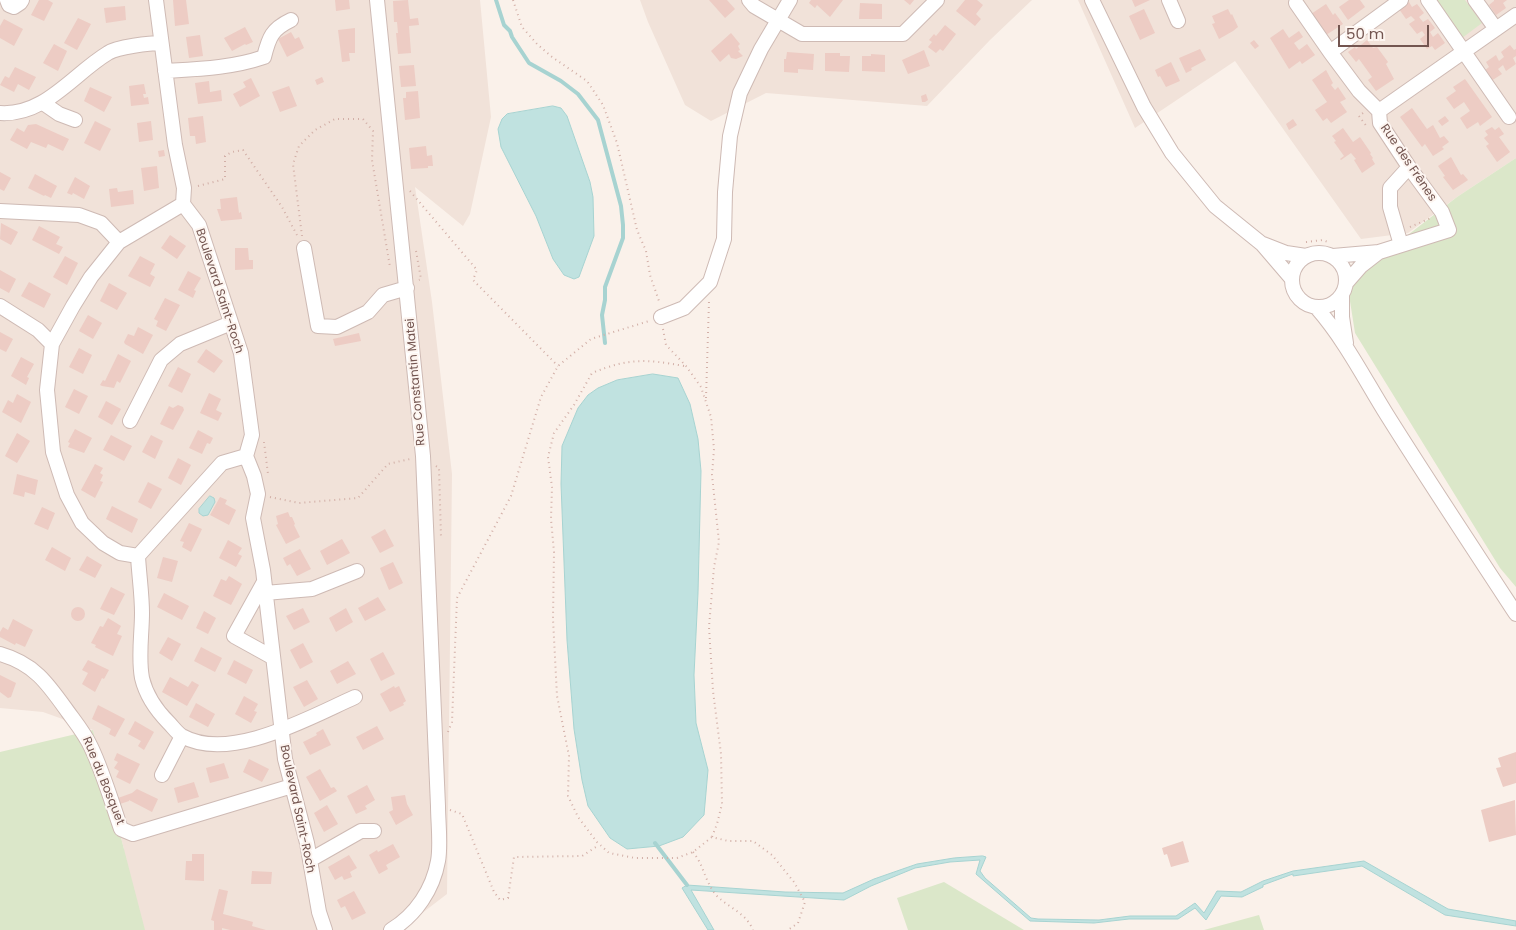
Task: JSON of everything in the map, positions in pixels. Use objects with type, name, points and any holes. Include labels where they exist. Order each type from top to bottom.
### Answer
[{"type":"street","points":[[7,0],[9,5],[14,7],[22,0]]},
{"type":"street","points":[[138,556],[120,553],[103,543],[82,523],[67,495],[52,452],[47,390],[52,344],[72,306],[91,278],[119,242],[184,204],[184,188],[175,146],[156,0]]},
{"type":"street","name":"Rue Constantin Matei","points":[[377,0],[423,456],[439,860],[433,880],[411,915],[391,930]]},
{"type":"street","points":[[749,0],[754,6],[802,34],[903,34],[937,0]]},
{"type":"street","points":[[661,317],[684,308],[710,282],[724,239],[725,192],[730,136],[740,93],[757,58],[790,0]]},
{"type":"street","points":[[1092,0],[1144,107],[1172,153],[1215,206],[1262,244],[1292,279],[1296,294],[1308,305],[1316,307],[1330,305],[1342,296]]},
{"type":"street","points":[[1169,0],[1178,21]]},
{"type":"street","points":[[1330,52],[1401,0]]},
{"type":"street","points":[[1428,0],[1509,117]]},
{"type":"street","points":[[1475,0],[1496,29]]},
{"type":"street","points":[[1296,3],[1359,91],[1379,111]]},
{"type":"street","name":"Rue des Frênes","points":[[1400,238],[1449,230],[1442,212],[1380,123],[1379,111],[1516,15]]},
{"type":"street","points":[[165,71],[244,64],[264,57],[272,33],[278,26],[291,20]]},
{"type":"street","points":[[0,113],[14,114],[43,103],[60,92],[110,51],[161,42]]},
{"type":"street","points":[[43,103],[59,114],[75,120]]},
{"type":"street","points":[[1347,347],[1342,317],[1342,296],[1347,282],[1362,266],[1400,238],[1390,207],[1390,188],[1409,166]]},
{"type":"street","name":"Boulevard Saint-Roch","points":[[184,204],[199,226],[241,352],[252,435],[246,456],[254,476],[258,494],[253,518],[265,588],[285,759],[310,860],[324,930]]},
{"type":"street","points":[[0,211],[79,215],[102,223],[119,242]]},
{"type":"street","points":[[1262,244],[1286,253],[1304,249],[1315,253],[1324,253],[1332,250],[1379,252]]},
{"type":"street","points":[[304,248],[318,326],[338,327],[368,312],[383,295],[406,288]]},
{"type":"street","points":[[1292,279],[1304,249]]},
{"type":"street","points":[[1332,250],[1342,264],[1347,282]]},
{"type":"street","points":[[0,306],[38,330],[52,344]]},
{"type":"street","points":[[1316,307],[1347,347],[1387,415],[1516,614]]},
{"type":"street","points":[[130,421],[161,360],[180,344],[231,323]]},
{"type":"street","points":[[246,456],[222,463],[138,556],[142,610],[142,677],[146,689],[153,704],[182,736],[205,744],[218,746],[249,740],[281,730],[354,697]]},
{"type":"street","points":[[272,657],[234,636],[265,588],[312,590],[357,571]]},
{"type":"street","name":"Rue du Bosquet","points":[[0,654],[15,659],[29,667],[46,681],[82,731],[91,747],[122,829],[133,834],[292,786]]},
{"type":"street","points":[[162,775],[182,736]]},
{"type":"street","points":[[310,860],[362,830],[374,831]]},
{"type":"path","points":[[513,0],[522,27],[537,44],[587,81],[603,105],[616,143],[637,230],[646,251],[650,275],[660,301],[666,345],[686,366],[701,386],[710,417],[714,449],[712,475],[719,542],[714,567],[709,627],[713,691],[721,754],[722,804],[712,837],[693,852],[677,858],[635,858],[609,853],[578,817],[568,796],[569,756],[557,696],[554,552],[551,519],[552,487],[548,457],[554,432],[574,405],[592,373],[624,362],[648,360],[686,366]]},
{"type":"path","points":[[304,248],[293,164],[299,146],[315,130],[335,119],[363,119],[373,131],[372,160],[390,272]]},
{"type":"path","points":[[184,188],[225,179],[225,156],[232,152],[243,150],[282,206],[304,248]]},
{"type":"path","points":[[406,186],[477,270],[473,280],[558,366]]},
{"type":"path","points":[[1400,238],[1442,212]]},
{"type":"path","points":[[1304,249],[1323,240],[1332,250]]},
{"type":"path","points":[[706,401],[710,282]]},
{"type":"path","points":[[447,735],[452,722],[457,598],[511,496],[541,397],[558,366],[591,339],[661,317]]},
{"type":"path","points":[[258,494],[299,504],[358,498],[388,464],[423,456]]},
{"type":"path","points":[[438,806],[462,814],[494,892],[500,900],[508,898],[514,857],[582,856],[600,844]]},
{"type":"path","points":[[712,837],[728,842],[753,841],[772,855],[794,882],[805,902],[798,923],[788,930]]},
{"type":"path","points":[[693,852],[700,860],[704,874],[716,895],[749,921],[753,930]]},
{"type":"shaded area","points":[[0,0],[480,0],[491,117],[470,214],[463,226],[415,187],[432,302],[452,474],[447,894],[400,930],[96,930],[124,849],[93,730],[43,712],[0,708]]},
{"type":"shaded area","points":[[640,0],[1032,0],[990,40],[927,106],[766,93],[711,121],[685,105]]},
{"type":"shaded area","points":[[1078,0],[1516,0],[1516,158],[1457,197],[1408,233],[1361,239],[1235,61],[1135,128]]},
{"type":"green space","points":[[1435,0],[1465,0],[1482,23],[1462,38]]},
{"type":"green space","points":[[1516,158],[1516,587],[1500,568],[1355,333],[1347,282],[1457,197]]},
{"type":"green space","points":[[93,730],[145,930],[0,930],[0,752]]},
{"type":"green space","points":[[944,882],[1024,930],[908,930],[897,898]]},
{"type":"green space","points":[[1259,915],[1264,930],[1204,930]]},
{"type":"water","points":[[553,106],[561,108],[567,116],[590,182],[593,197],[594,236],[579,277],[574,279],[564,275],[553,259],[536,216],[501,147],[498,129],[502,119],[507,114]]},
{"type":"water","points":[[653,374],[678,378],[690,404],[698,439],[701,471],[694,675],[696,723],[708,770],[704,815],[683,837],[659,846],[627,849],[610,838],[588,806],[582,780],[574,729],[567,640],[561,484],[562,446],[578,408],[588,395],[598,388],[617,380]]},
{"type":"water","points":[[210,496],[214,498],[215,502],[208,515],[203,516],[199,513],[199,509]]},
{"type":"water","points":[[986,857],[980,871],[985,878],[1031,918],[1038,919],[1099,920],[1130,916],[1176,916],[1195,903],[1204,913],[1217,891],[1241,892],[1263,881],[1293,871],[1364,861],[1448,909],[1516,921],[1516,926],[1445,915],[1362,866],[1293,876],[1293,874],[1263,885],[1263,887],[1242,897],[1221,896],[1206,920],[1195,908],[1178,919],[1129,919],[1094,923],[1030,921],[976,874],[980,860],[950,862],[915,868],[871,886],[844,900],[691,890],[714,930],[708,930],[682,888],[687,885],[785,892],[843,893],[874,879],[917,864],[954,858]]},
{"type":"building","points":[[39,0],[48,0],[53,3],[44,21],[31,15]]},
{"type":"building","points":[[173,0],[186,0],[189,24],[175,26]]},
{"type":"building","points":[[335,0],[349,0],[350,9],[336,11]]},
{"type":"building","points":[[408,0],[410,19],[418,18],[419,25],[409,26],[411,53],[398,54],[397,22],[394,22],[393,1]]},
{"type":"building","points":[[709,0],[727,0],[735,9],[725,18]]},
{"type":"building","points":[[811,0],[843,0],[830,17],[817,5],[815,8],[809,3]]},
{"type":"building","points":[[904,0],[914,0],[910,5]]},
{"type":"building","points":[[965,0],[977,0],[983,5],[976,14],[981,19],[975,26],[956,11]]},
{"type":"building","points":[[1132,0],[1150,0],[1135,7]]},
{"type":"building","points":[[1349,0],[1360,0],[1365,7],[1348,20],[1339,7]]},
{"type":"building","points":[[1494,0],[1507,0],[1503,3],[1506,8],[1496,15],[1489,5]]},
{"type":"building","points":[[1409,2],[1412,7],[1417,4],[1424,13],[1419,17],[1423,22],[1428,19],[1435,28],[1430,32],[1433,37],[1438,33],[1445,43],[1435,50],[1432,46],[1427,49],[1420,39],[1425,35],[1422,31],[1417,34],[1409,24],[1415,20],[1411,16],[1406,19],[1399,9]]},
{"type":"building","points":[[860,3],[882,4],[882,19],[859,19]]},
{"type":"building","points":[[1326,4],[1333,15],[1335,13],[1343,24],[1326,35],[1311,14]]},
{"type":"building","points":[[125,6],[126,20],[106,23],[104,8]]},
{"type":"building","points":[[1144,9],[1155,33],[1140,40],[1129,16]]},
{"type":"building","points":[[1228,9],[1238,27],[1219,39],[1212,24],[1215,23],[1212,16]]},
{"type":"building","points":[[78,18],[91,24],[77,50],[64,43]]},
{"type":"building","points":[[4,19],[23,29],[14,46],[0,38],[0,26]]},
{"type":"building","points":[[945,25],[956,34],[943,51],[940,49],[936,53],[928,47],[932,42],[929,40],[934,34],[936,36]]},
{"type":"building","points":[[245,27],[253,42],[232,51],[224,38]]},
{"type":"building","points":[[355,28],[355,53],[349,53],[350,61],[342,62],[338,30]]},
{"type":"building","points":[[1283,29],[1289,38],[1299,31],[1303,37],[1294,43],[1299,50],[1307,44],[1315,55],[1302,64],[1300,61],[1289,69],[1270,38]]},
{"type":"building","points":[[291,32],[295,39],[299,37],[304,48],[287,57],[278,39]]},
{"type":"building","points":[[731,33],[740,44],[738,46],[740,50],[738,51],[743,56],[736,59],[731,58],[729,54],[720,62],[711,51]]},
{"type":"building","points":[[200,35],[203,56],[189,58],[186,37]]},
{"type":"building","points":[[1254,40],[1259,46],[1255,49],[1250,43]]},
{"type":"building","points":[[1367,40],[1373,48],[1377,47],[1388,62],[1386,64],[1394,79],[1376,91],[1368,80],[1372,77],[1359,59],[1356,62],[1348,52],[1355,47],[1356,49]]},
{"type":"building","points":[[54,44],[67,51],[58,71],[43,63]]},
{"type":"building","points":[[1510,45],[1514,50],[1516,49],[1516,56],[1513,58],[1516,64],[1506,71],[1503,65],[1498,69],[1502,74],[1491,81],[1484,71],[1489,67],[1486,62],[1496,55],[1499,61],[1504,57],[1501,52]]},
{"type":"building","points":[[1200,49],[1206,60],[1186,73],[1179,58]]},
{"type":"building","points":[[924,50],[930,66],[908,74],[902,60]]},
{"type":"building","points":[[787,52],[814,54],[813,70],[798,69],[798,73],[784,72],[784,59],[786,59]]},
{"type":"building","points":[[825,53],[840,53],[840,56],[850,56],[849,72],[825,71]]},
{"type":"building","points":[[871,54],[885,55],[885,72],[862,71],[862,56],[871,56]]},
{"type":"building","points":[[1171,62],[1180,81],[1166,87],[1155,70]]},
{"type":"building","points":[[414,65],[416,86],[401,87],[399,66]]},
{"type":"building","points":[[15,67],[36,77],[29,90],[18,84],[14,92],[0,85],[5,76],[9,78]]},
{"type":"building","points":[[1326,70],[1333,83],[1331,85],[1335,90],[1338,87],[1346,99],[1340,102],[1347,112],[1331,123],[1327,118],[1323,121],[1315,110],[1327,102],[1312,80]]},
{"type":"building","points":[[322,77],[324,82],[317,85],[315,80]]},
{"type":"building","points":[[251,78],[260,96],[240,107],[233,94],[246,87],[243,82]]},
{"type":"building","points":[[1465,79],[1492,117],[1480,126],[1478,122],[1467,129],[1460,118],[1470,111],[1464,102],[1454,109],[1446,98],[1456,91],[1453,87]]},
{"type":"building","points":[[209,81],[210,92],[221,90],[222,101],[198,104],[195,83]]},
{"type":"building","points":[[144,84],[146,94],[143,94],[144,98],[148,97],[149,104],[131,106],[129,86]]},
{"type":"building","points":[[289,86],[297,106],[280,112],[272,92]]},
{"type":"building","points":[[90,87],[112,97],[104,112],[84,101]]},
{"type":"building","points":[[418,91],[420,118],[405,120],[403,98],[406,98],[406,92]]},
{"type":"building","points":[[926,94],[928,100],[922,102],[921,96]]},
{"type":"building","points":[[1412,108],[1427,129],[1433,125],[1440,138],[1444,136],[1449,142],[1442,147],[1444,149],[1433,156],[1425,144],[1422,147],[1400,117]]},
{"type":"building","points":[[203,116],[206,142],[196,144],[195,136],[190,136],[188,118]]},
{"type":"building","points":[[1445,116],[1449,121],[1442,126],[1438,121]]},
{"type":"building","points":[[1293,119],[1297,125],[1289,130],[1286,124]]},
{"type":"building","points":[[95,121],[111,129],[100,151],[84,143]]},
{"type":"building","points":[[151,121],[153,140],[139,142],[137,123]]},
{"type":"building","points":[[36,124],[69,139],[63,151],[48,144],[46,148],[31,142],[27,149],[10,140],[17,128],[24,132],[28,125]]},
{"type":"building","points":[[1492,127],[1495,130],[1499,127],[1504,134],[1499,137],[1510,152],[1497,162],[1486,146],[1489,144],[1484,138],[1488,135],[1485,131]]},
{"type":"building","points":[[1343,128],[1353,142],[1360,137],[1371,153],[1375,164],[1362,173],[1351,153],[1340,159],[1344,156],[1332,136]]},
{"type":"building","points":[[426,146],[427,156],[432,155],[433,166],[411,169],[409,148]]},
{"type":"building","points":[[164,150],[165,156],[159,157],[158,151]]},
{"type":"building","points":[[1451,157],[1461,175],[1463,174],[1468,180],[1453,190],[1443,177],[1445,176],[1438,166]]},
{"type":"building","points":[[157,166],[159,188],[144,191],[141,168]]},
{"type":"building","points":[[0,172],[11,178],[4,191],[0,189]]},
{"type":"building","points":[[35,174],[57,186],[51,198],[28,188]]},
{"type":"building","points":[[75,177],[90,186],[84,199],[73,193],[72,195],[67,193]]},
{"type":"building","points":[[117,188],[118,192],[133,190],[134,204],[111,207],[109,189]]},
{"type":"building","points":[[237,197],[239,213],[241,212],[242,219],[221,221],[217,209],[221,209],[220,199]]},
{"type":"building","points":[[1,223],[18,232],[11,245],[0,239]]},
{"type":"building","points":[[39,226],[60,237],[56,244],[63,247],[59,254],[32,240]]},
{"type":"building","points":[[170,235],[186,246],[177,259],[161,248]]},
{"type":"building","points":[[235,248],[248,248],[249,260],[253,260],[253,269],[235,270]]},
{"type":"building","points":[[65,256],[78,263],[67,285],[53,277]]},
{"type":"building","points":[[140,256],[155,264],[150,274],[155,277],[150,287],[128,276]]},
{"type":"building","points":[[0,270],[16,279],[9,293],[0,288]]},
{"type":"building","points":[[188,271],[201,278],[194,290],[196,291],[193,298],[178,290]]},
{"type":"building","points":[[29,282],[51,294],[44,308],[21,296]]},
{"type":"building","points":[[109,283],[127,293],[117,310],[100,301]]},
{"type":"building","points":[[165,298],[180,305],[166,331],[156,326],[158,321],[154,319]]},
{"type":"building","points":[[88,315],[102,323],[93,339],[79,331]]},
{"type":"building","points":[[138,327],[153,335],[143,354],[124,342],[128,334],[134,336]]},
{"type":"building","points":[[0,332],[13,339],[6,352],[0,349]]},
{"type":"building","points":[[359,333],[361,341],[335,346],[333,339]]},
{"type":"building","points":[[79,348],[92,355],[83,374],[69,367]]},
{"type":"building","points":[[206,349],[223,361],[214,373],[197,362]]},
{"type":"building","points":[[118,354],[131,361],[120,383],[117,381],[114,388],[100,385],[103,380],[105,381]]},
{"type":"building","points":[[21,357],[34,364],[27,377],[29,378],[26,385],[11,376]]},
{"type":"building","points":[[178,367],[191,374],[182,393],[168,386]]},
{"type":"building","points":[[74,389],[88,396],[79,414],[65,407]]},
{"type":"building","points":[[209,393],[221,399],[216,410],[222,413],[218,421],[200,413]]},
{"type":"building","points":[[17,394],[31,402],[21,423],[2,412],[8,400],[13,403]]},
{"type":"building","points":[[106,401],[121,409],[112,425],[98,417]]},
{"type":"building","points":[[178,405],[183,407],[184,410],[173,430],[160,424],[169,406],[173,408]]},
{"type":"building","points":[[75,429],[92,438],[84,453],[68,447],[70,443],[68,442]]},
{"type":"building","points":[[198,430],[213,438],[210,444],[207,443],[202,454],[189,448]]},
{"type":"building","points":[[17,433],[30,441],[17,463],[5,456]]},
{"type":"building","points":[[111,435],[132,446],[124,461],[103,450]]},
{"type":"building","points":[[151,435],[163,441],[155,459],[142,452]]},
{"type":"building","points":[[178,458],[191,465],[181,485],[168,478]]},
{"type":"building","points":[[95,464],[103,468],[100,473],[103,475],[100,481],[103,482],[95,498],[81,490]]},
{"type":"building","points":[[17,474],[38,480],[35,495],[25,492],[24,497],[13,494]]},
{"type":"building","points":[[148,482],[162,489],[151,509],[138,502]]},
{"type":"building","points":[[220,497],[227,500],[225,504],[236,510],[229,525],[210,515]]},
{"type":"building","points":[[112,506],[138,519],[132,533],[106,519]]},
{"type":"building","points":[[42,507],[55,513],[48,530],[34,524]]},
{"type":"building","points":[[288,512],[300,537],[286,544],[276,525],[278,524],[276,516]]},
{"type":"building","points":[[189,523],[202,529],[191,552],[182,547],[184,542],[180,541]]},
{"type":"building","points":[[385,529],[394,546],[380,553],[371,537]]},
{"type":"building","points":[[342,539],[350,553],[327,565],[320,551]]},
{"type":"building","points":[[228,540],[242,548],[238,554],[242,556],[236,567],[219,558]]},
{"type":"building","points":[[52,547],[71,558],[65,571],[45,560]]},
{"type":"building","points":[[300,549],[311,569],[297,576],[290,564],[287,566],[283,558]]},
{"type":"building","points":[[87,556],[102,565],[95,578],[79,570]]},
{"type":"building","points":[[163,557],[178,561],[172,582],[157,578]]},
{"type":"building","points":[[393,562],[403,583],[389,590],[380,568]]},
{"type":"building","points":[[229,576],[242,584],[231,605],[213,596],[221,579],[226,581]]},
{"type":"building","points":[[111,587],[125,594],[114,615],[100,609]]},
{"type":"building","points":[[164,593],[189,606],[182,620],[157,607]]},
{"type":"building","points":[[378,597],[386,610],[365,621],[358,608]]},
{"type":"building","points":[[78,607],[83,609],[85,614],[83,619],[78,621],[73,619],[71,614],[73,609]]},
{"type":"building","points":[[303,608],[310,622],[294,630],[286,616]]},
{"type":"building","points":[[346,608],[353,622],[336,632],[329,618]]},
{"type":"building","points":[[204,611],[216,618],[208,634],[196,628]]},
{"type":"building","points":[[108,618],[121,626],[117,634],[122,636],[113,656],[91,643],[100,626],[103,627]]},
{"type":"building","points":[[13,619],[33,630],[25,647],[16,643],[15,645],[0,637],[3,627],[8,630]]},
{"type":"building","points":[[168,637],[181,644],[172,661],[159,653]]},
{"type":"building","points":[[303,643],[313,662],[300,669],[290,650]]},
{"type":"building","points":[[201,647],[222,658],[215,672],[194,661]]},
{"type":"building","points":[[383,652],[395,674],[381,681],[370,659]]},
{"type":"building","points":[[88,660],[109,670],[104,679],[102,678],[95,692],[82,684],[88,673],[82,670]]},
{"type":"building","points":[[234,660],[253,670],[246,684],[227,674]]},
{"type":"building","points":[[348,661],[356,674],[337,684],[330,671]]},
{"type":"building","points":[[0,675],[16,683],[11,697],[8,698],[0,692]]},
{"type":"building","points":[[170,677],[188,687],[192,681],[199,685],[187,706],[162,692]]},
{"type":"building","points":[[307,680],[318,699],[304,707],[293,687]]},
{"type":"building","points":[[394,686],[395,688],[399,686],[406,701],[403,703],[404,705],[390,712],[380,694]]},
{"type":"building","points":[[244,696],[258,704],[254,711],[257,712],[251,723],[235,714]]},
{"type":"building","points":[[196,703],[215,714],[208,727],[189,717]]},
{"type":"building","points":[[98,705],[125,719],[115,737],[109,734],[111,729],[92,719]]},
{"type":"building","points":[[135,721],[154,732],[144,750],[138,746],[141,741],[128,734]]},
{"type":"building","points":[[377,726],[384,739],[363,750],[356,737]]},
{"type":"building","points":[[323,729],[331,745],[310,755],[303,742],[317,735],[316,733]]},
{"type":"building","points":[[1516,752],[1516,783],[1503,787],[1496,768],[1501,767],[1498,758]]},
{"type":"building","points":[[117,753],[140,764],[130,784],[116,777],[119,771],[114,768],[118,762],[114,760]]},
{"type":"building","points":[[249,759],[269,769],[262,782],[243,772]]},
{"type":"building","points":[[224,763],[229,778],[210,783],[206,768]]},
{"type":"building","points":[[320,769],[331,788],[334,787],[337,791],[320,801],[306,777]]},
{"type":"building","points":[[194,782],[199,797],[178,803],[174,788]]},
{"type":"building","points":[[367,785],[375,800],[365,806],[367,809],[356,814],[347,796]]},
{"type":"building","points":[[137,789],[158,799],[152,812],[129,800],[120,804],[118,798]]},
{"type":"building","points":[[405,795],[413,815],[396,825],[389,812],[393,810],[391,797]]},
{"type":"building","points":[[1515,800],[1516,835],[1489,842],[1481,810]]},
{"type":"building","points":[[327,805],[338,824],[324,832],[314,813]]},
{"type":"building","points":[[1183,841],[1189,862],[1171,867],[1167,854],[1164,855],[1162,848]]},
{"type":"building","points":[[393,844],[400,857],[386,865],[388,869],[379,874],[369,855]]},
{"type":"building","points":[[192,854],[204,854],[204,881],[185,880],[186,861],[192,861]]},
{"type":"building","points":[[349,855],[357,868],[350,872],[352,877],[344,880],[342,876],[335,880],[328,867]]},
{"type":"building","points":[[252,871],[272,872],[271,884],[251,884]]},
{"type":"building","points":[[219,889],[228,891],[223,914],[253,922],[252,926],[266,930],[230,930],[222,928],[222,930],[214,930],[214,921],[211,920]]},
{"type":"building","points":[[354,891],[366,913],[352,920],[345,906],[341,908],[337,900]]},
{"type":"waterway","points":[[496,0],[504,25],[510,31],[529,63],[561,81],[578,94],[598,120],[621,206],[623,225],[623,238],[605,287],[602,315],[605,343]]},
{"type":"waterway","points":[[655,843],[687,885]]}]
